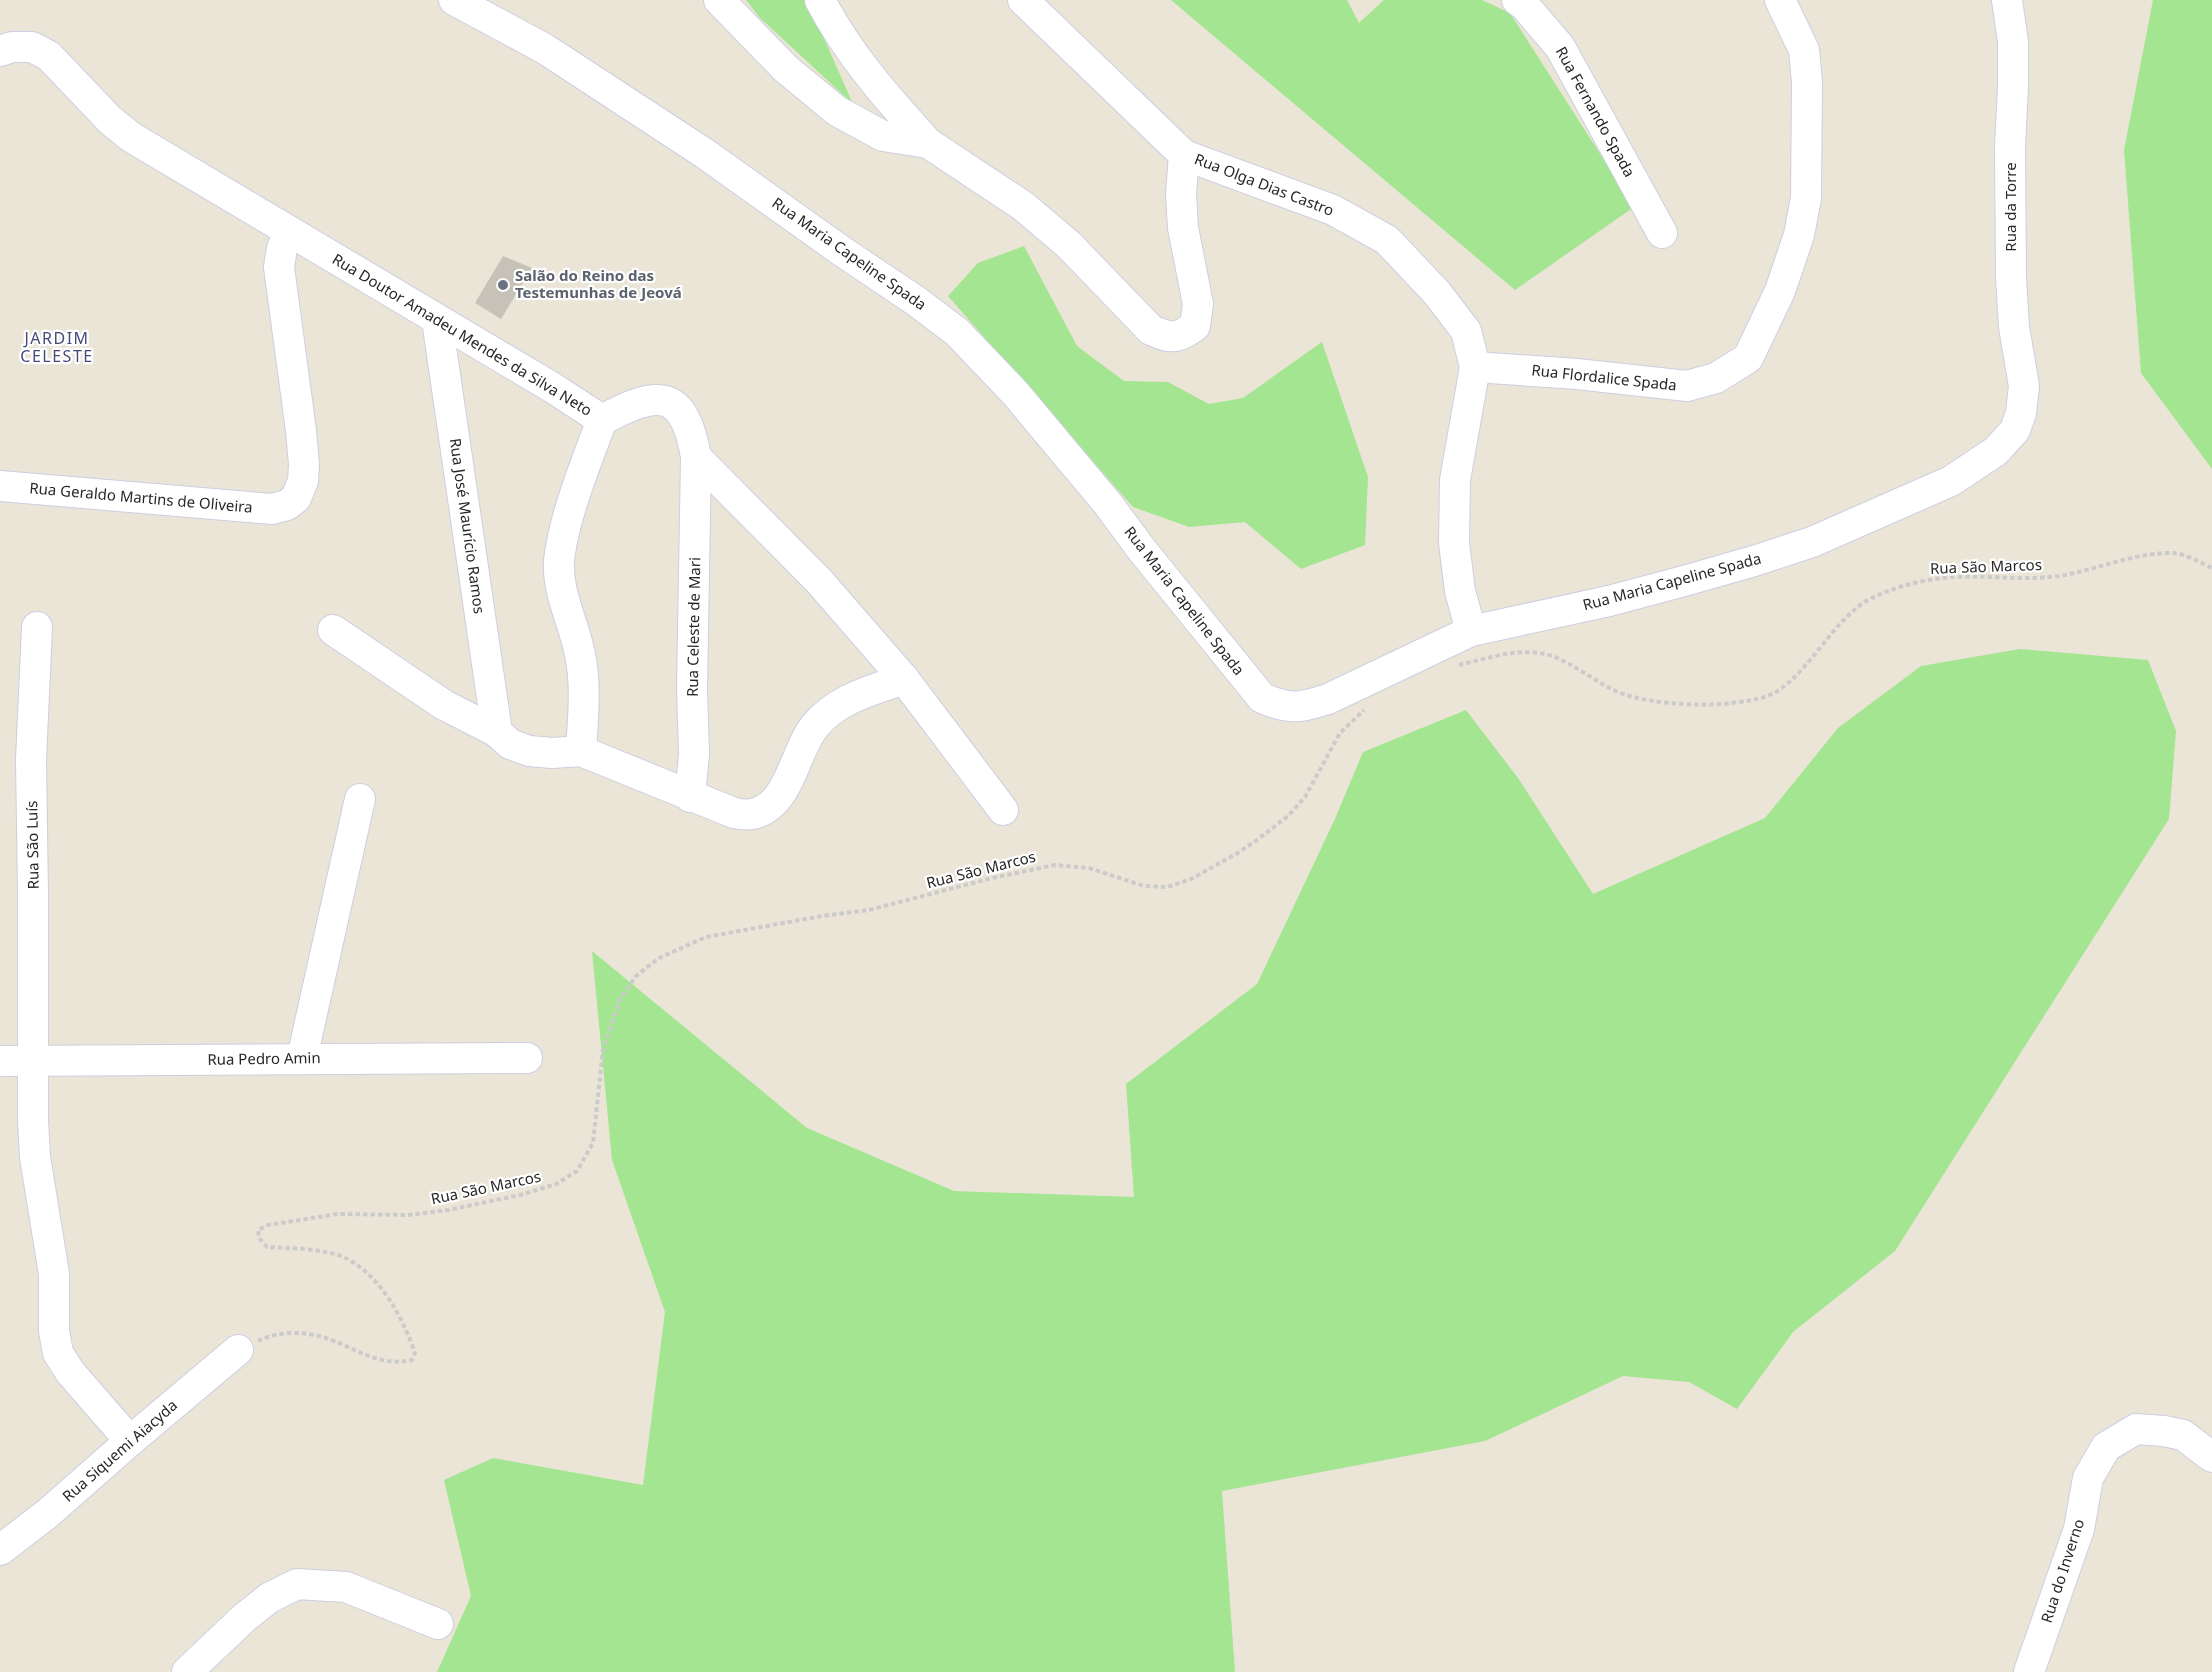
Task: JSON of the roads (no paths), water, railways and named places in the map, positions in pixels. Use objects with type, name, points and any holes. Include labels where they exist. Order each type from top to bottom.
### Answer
[{"type":"street","name":"Rua Maria Capeline Spada","points":[[453,0],[545,48],[704,153],[957,332],[1016,394],[1108,504],[1142,550],[1262,698],[1292,708],[1328,699],[1471,631],[1609,601],[1812,542],[1951,481],[1996,452],[2015,430],[2021,413]]},
{"type":"street","points":[[719,0],[786,69],[837,111],[883,136],[928,143]]},
{"type":"street","points":[[820,0],[835,29],[881,92],[928,143],[1023,206],[1069,245],[1151,330],[1167,337],[1182,336],[1195,326],[1198,304],[1183,228],[1181,194],[1184,155]]},
{"type":"street","name":"Rua Olga Dias Castro","points":[[1023,0],[1184,155],[1334,210],[1387,240],[1437,293],[1466,331],[1475,367],[1455,480],[1454,543],[1460,591],[1471,631]]},
{"type":"street","name":"Rua Fernando Spada","points":[[1517,0],[1525,6],[1560,47],[1662,233]]},
{"type":"street","name":"Rua Flordalice Spada","points":[[1475,367],[1577,374],[1687,386],[1716,378],[1748,358],[1780,291],[1799,234],[1806,198],[1807,82],[1804,51],[1780,0]]},
{"type":"street","name":"Rua da Torre","points":[[2007,0],[2013,42],[2010,147],[2011,278],[2014,327],[2024,386],[2021,413]]},
{"type":"street","name":"Rua Doutor Amadeu Mendes da Silva Neto","points":[[0,51],[12,47],[32,47],[49,56],[110,120],[131,137],[553,388],[602,420],[642,401],[659,399],[675,404],[685,417],[693,438],[696,457]]},
{"type":"street","name":"Rua Geraldo Martins de Oliveira","points":[[0,486],[262,509],[287,505],[297,498],[303,481],[303,453],[279,267],[282,248],[289,232]]},
{"type":"street","name":"Rua José Maurício Ramos","points":[[437,320],[497,732]]},
{"type":"street","points":[[581,751],[584,681],[579,651],[563,597],[559,562],[565,529],[602,420]]},
{"type":"street","points":[[696,457],[819,581],[904,679],[1003,810]]},
{"type":"street","name":"Rua Celeste de Mari","points":[[690,797],[694,754],[692,689],[696,457]]},
{"type":"street","name":"Rua São Luís","points":[[37,627],[31,760],[33,1120],[35,1157],[54,1274],[54,1331],[58,1353],[70,1372],[130,1441]]},
{"type":"street","points":[[333,630],[444,705],[497,732],[510,744],[529,751],[552,753],[581,751],[734,813],[753,814],[773,803],[786,787],[803,745],[815,725],[835,707],[904,679]]},
{"type":"street","points":[[302,1058],[360,799]]},
{"type":"street","name":"Rua Pedro Amin","points":[[0,1061],[527,1058]]},
{"type":"street","name":"Rua Siquemi Aiacyda","points":[[0,1550],[47,1514],[238,1350]]},
{"type":"street","name":"Rua do Inverno","points":[[2029,1672],[2079,1529],[2088,1478],[2106,1447],[2136,1429],[2164,1431],[2183,1435],[2212,1457]]},
{"type":"street","points":[[187,1672],[244,1618],[269,1598],[297,1584],[346,1587],[438,1624]]},
{"type":"place","name":"Salão do Reino das Testemunhas de Jeová","points":[[503,285]]},
{"type":"district","name":"JARDIM CELESTE","points":[[57,347]]}]
